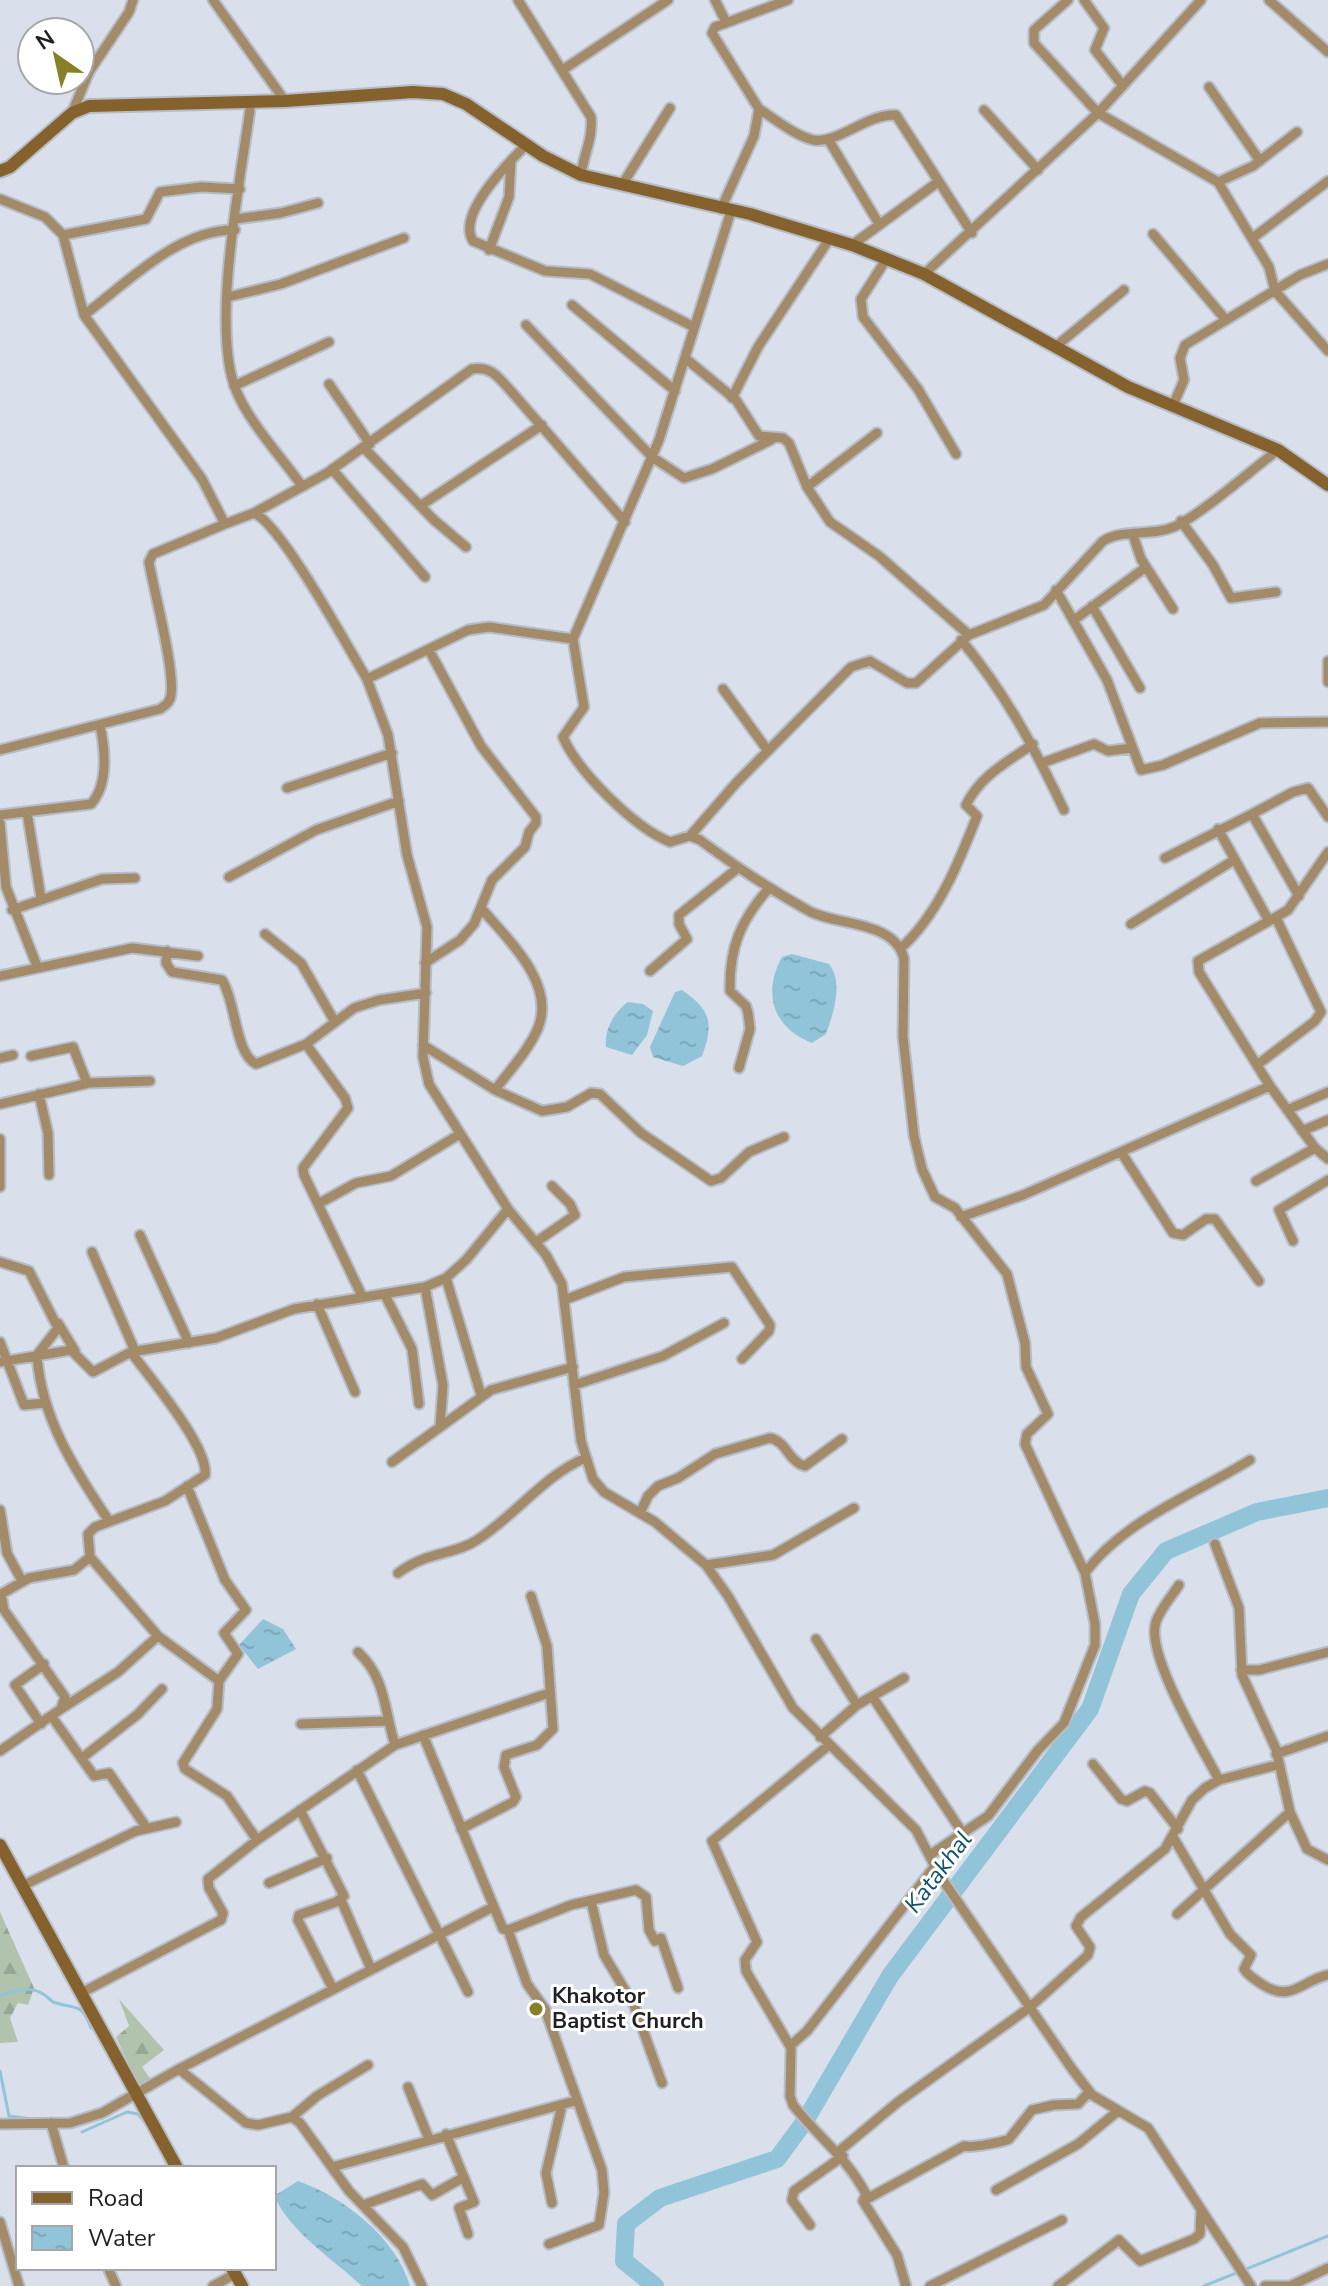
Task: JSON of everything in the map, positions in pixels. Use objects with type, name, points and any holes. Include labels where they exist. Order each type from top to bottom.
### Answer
[{"type":"street","points":[[0,171],[10,167],[72,113],[89,72],[129,12],[133,0]]},
{"type":"street","points":[[213,0],[285,101]]},
{"type":"street","points":[[518,0],[564,69],[591,117],[593,137],[583,156],[581,175]]},
{"type":"street","points":[[564,69],[668,0]]},
{"type":"street","points":[[715,0],[726,22]]},
{"type":"street","points":[[788,0],[726,22],[715,27],[712,33],[759,109],[813,140],[828,139],[872,119],[896,115],[972,233]]},
{"type":"street","points":[[1068,0],[1041,22],[1032,36],[1046,58],[1098,113],[1218,182],[1254,237],[1274,279],[1275,291],[1327,347]]},
{"type":"street","points":[[1084,0],[1104,28],[1095,50],[1123,86]]},
{"type":"street","points":[[924,274],[972,233],[1098,113],[1201,0]]},
{"type":"street","points":[[1269,0],[1328,52]]},
{"type":"street","points":[[1209,87],[1260,161]]},
{"type":"street","points":[[72,113],[108,104],[285,101],[413,92],[443,94],[477,111],[581,175],[830,238],[924,274],[1128,387],[1174,403],[1278,450],[1328,485]]},
{"type":"street","points":[[251,102],[228,297],[227,354],[234,386],[302,486]]},
{"type":"street","points":[[622,185],[670,108]]},
{"type":"street","points":[[759,109],[754,136],[726,210],[685,358],[652,457],[573,639],[584,707],[565,730],[565,743],[585,772],[658,837],[670,842],[690,836],[851,667],[870,661],[907,683],[916,683],[965,637],[1044,605],[1113,534],[1133,535],[1181,521],[1278,450]]},
{"type":"street","points":[[984,110],[1038,170]]},
{"type":"street","points":[[1218,182],[1260,161],[1297,132]]},
{"type":"street","points":[[828,139],[879,224]]},
{"type":"street","points":[[527,144],[490,181],[470,226],[473,241],[545,271],[590,274],[692,326]]},
{"type":"street","points":[[489,250],[509,197],[511,160]]},
{"type":"street","points":[[1254,237],[1328,181]]},
{"type":"street","points":[[852,245],[938,182]]},
{"type":"street","points":[[63,235],[146,219],[160,192],[201,187],[240,189]]},
{"type":"street","points":[[0,199],[45,217],[63,235],[84,315],[202,479],[225,524]]},
{"type":"street","points":[[236,219],[281,213],[318,203]]},
{"type":"street","points":[[84,315],[186,242],[214,230],[235,230]]},
{"type":"street","points":[[1153,234],[1226,320]]},
{"type":"street","points":[[228,297],[281,284],[404,238]]},
{"type":"street","points":[[732,398],[758,347],[830,238]]},
{"type":"street","points":[[887,258],[861,299],[863,317],[918,389],[956,454]]},
{"type":"street","points":[[1174,403],[1184,380],[1180,350],[1275,291],[1328,264]]},
{"type":"street","points":[[1055,347],[1124,290]]},
{"type":"street","points":[[572,305],[675,391]]},
{"type":"street","points":[[526,325],[652,457],[688,479],[774,437]]},
{"type":"street","points":[[234,386],[329,342]]},
{"type":"street","points":[[685,358],[732,398],[759,436],[774,437],[789,443],[807,487],[830,522],[879,556],[965,637],[1033,744],[1064,810]]},
{"type":"street","points":[[0,750],[160,709],[168,703],[170,682],[149,562],[153,554],[254,513],[332,469],[472,369],[491,371],[625,522]]},
{"type":"street","points":[[329,384],[367,446],[420,506],[466,547]]},
{"type":"street","points":[[420,506],[542,425]]},
{"type":"street","points":[[807,487],[877,433]]},
{"type":"street","points":[[332,469],[425,577]]},
{"type":"street","points":[[254,513],[263,519],[300,569],[367,679],[392,753],[407,855],[427,927],[423,1045],[429,1084],[508,1209],[554,1268],[567,1299],[574,1385],[585,1458],[599,1487],[640,1513],[706,1565],[728,1596],[777,1685],[820,1737],[902,1813],[961,1909],[1089,2092],[1148,2128],[1248,2284]]},
{"type":"street","points":[[1181,521],[1213,565],[1231,598],[1276,592]]},
{"type":"street","points":[[1133,535],[1146,567],[1173,609]]},
{"type":"street","points":[[1074,620],[1146,567]]},
{"type":"street","points":[[1056,590],[1107,680],[1138,767],[1146,770],[1260,723],[1328,722]]},
{"type":"street","points":[[1092,606],[1140,688]]},
{"type":"street","points":[[367,679],[468,630],[489,627],[573,639]]},
{"type":"street","points":[[425,963],[460,940],[482,909],[492,880],[525,847],[536,817],[481,746],[429,650]]},
{"type":"street","points":[[1328,661],[1328,682]]},
{"type":"street","points":[[723,689],[768,751]]},
{"type":"street","points":[[0,815],[86,806],[95,799],[105,756],[100,725]]},
{"type":"street","points":[[900,949],[920,931],[949,880],[977,816],[966,805],[971,795],[993,771],[1033,744]]},
{"type":"street","points":[[1042,763],[1094,744],[1108,751],[1132,748]]},
{"type":"street","points":[[287,788],[392,753]]},
{"type":"street","points":[[1165,858],[1293,792],[1308,788],[1328,817]]},
{"type":"street","points":[[229,877],[316,830],[399,801]]},
{"type":"street","points":[[27,812],[41,898]]},
{"type":"street","points":[[1252,814],[1299,896]]},
{"type":"street","points":[[0,823],[3,888],[37,966]]},
{"type":"street","points":[[1218,829],[1273,920],[1321,1012],[1315,1021],[1257,1065]]},
{"type":"street","points":[[690,836],[812,913],[852,922],[890,938],[900,949],[904,959],[903,1037],[919,1158],[935,1197],[961,1217],[1007,1274],[1025,1343],[1026,1367],[1048,1414],[1027,1434],[1025,1444],[1085,1573],[1096,1638],[1064,1723],[1038,1750],[988,1816],[930,1855]]},
{"type":"street","points":[[1328,852],[1299,896],[1273,920],[1203,957],[1197,965],[1270,1086],[1315,1148],[1328,1159]]},
{"type":"street","points":[[1131,924],[1234,860]]},
{"type":"street","points":[[650,971],[687,939],[679,924],[679,915],[738,868]]},
{"type":"street","points":[[12,910],[102,879],[135,878]]},
{"type":"street","points":[[739,1068],[750,1029],[746,1006],[730,991],[732,956],[742,921],[769,888]]},
{"type":"street","points":[[482,909],[513,946],[539,985],[543,1009],[537,1030],[495,1090]]},
{"type":"street","points":[[265,934],[301,963],[335,1022]]},
{"type":"street","points":[[0,976],[122,949],[198,956]]},
{"type":"street","points":[[167,951],[166,963],[172,972],[222,980],[249,1061],[256,1064],[306,1044],[354,1008],[379,1000],[426,993]]},
{"type":"street","points":[[306,1044],[345,1098],[348,1108],[303,1168],[362,1296]]},
{"type":"street","points":[[423,1045],[495,1090],[542,1111],[567,1107],[591,1093],[600,1094],[641,1133],[711,1181],[721,1178],[749,1152],[784,1137]]},
{"type":"street","points":[[31,1056],[73,1047],[87,1083]]},
{"type":"street","points":[[0,1058],[13,1055]]},
{"type":"street","points":[[0,1104],[87,1083],[150,1081]]},
{"type":"street","points":[[961,1217],[1023,1195],[1270,1086]]},
{"type":"street","points":[[1287,1110],[1328,1092]]},
{"type":"street","points":[[39,1094],[48,1133],[49,1175]]},
{"type":"street","points":[[1302,1131],[1328,1120]]},
{"type":"street","points":[[318,1204],[356,1183],[391,1176],[460,1134]]},
{"type":"street","points":[[0,1139],[0,1187]]},
{"type":"street","points":[[1256,1181],[1315,1148]]},
{"type":"street","points":[[1121,1152],[1173,1233],[1183,1235],[1206,1219],[1215,1219],[1259,1281]]},
{"type":"street","points":[[1293,1241],[1279,1210],[1328,1180]]},
{"type":"street","points":[[536,1242],[575,1215],[570,1204],[552,1186]]},
{"type":"street","points":[[0,1262],[29,1271],[76,1354],[87,1370],[93,1372],[133,1352],[247,1329],[317,1304],[362,1296],[386,1297],[425,1287],[446,1278],[466,1260],[508,1209]]},
{"type":"street","points":[[140,1235],[189,1343]]},
{"type":"street","points":[[92,1252],[133,1352],[203,1458],[205,1475],[149,1509],[109,1521],[88,1534],[90,1557],[158,1636],[219,1681]]},
{"type":"street","points":[[567,1299],[624,1277],[732,1267],[770,1325],[769,1331],[742,1359]]},
{"type":"street","points":[[446,1278],[481,1395]]},
{"type":"street","points":[[425,1287],[443,1385],[440,1427]]},
{"type":"street","points":[[386,1297],[412,1349],[419,1404]]},
{"type":"street","points":[[317,1304],[355,1392]]},
{"type":"street","points":[[37,1355],[55,1335],[58,1328],[55,1318]]},
{"type":"street","points":[[574,1385],[663,1356],[724,1323]]},
{"type":"street","points":[[0,1342],[4,1361],[24,1405],[45,1403]]},
{"type":"street","points":[[4,1361],[71,1350],[76,1354]]},
{"type":"street","points":[[37,1355],[45,1403],[63,1446],[109,1521]]},
{"type":"street","points":[[392,1462],[481,1395],[504,1384],[573,1367]]},
{"type":"street","points":[[640,1513],[658,1486],[678,1478],[715,1454],[770,1438],[778,1440],[796,1462],[805,1466],[842,1439]]},
{"type":"street","points":[[398,1573],[432,1553],[475,1542],[554,1474],[585,1458]]},
{"type":"street","points":[[1085,1573],[1095,1559],[1134,1527],[1250,1460]]},
{"type":"street","points":[[187,1486],[225,1580],[246,1610],[224,1633],[238,1654],[219,1681],[217,1709],[183,1763],[185,1769],[227,1796],[257,1840]]},
{"type":"street","points":[[706,1565],[773,1555],[854,1508]]},
{"type":"street","points":[[0,1510],[7,1553],[22,1581]]},
{"type":"street","points":[[1215,1544],[1239,1608],[1241,1670],[1277,1759],[1290,1812],[1307,1849],[1328,1860]]},
{"type":"street","points":[[61,1709],[65,1697],[61,1688],[2,1611],[1,1594],[22,1581],[74,1570],[90,1557]]},
{"type":"street","points":[[1179,1585],[1156,1620],[1155,1641],[1174,1696],[1219,1780]]},
{"type":"street","points":[[461,1829],[513,1802],[516,1797],[504,1760],[510,1753],[537,1745],[553,1729],[547,1646],[531,1596]]},
{"type":"street","points":[[0,1751],[118,1672],[158,1636]]},
{"type":"street","points":[[816,1639],[857,1705]]},
{"type":"street","points":[[358,1652],[380,1679],[387,1721],[395,1745]]},
{"type":"street","points":[[1241,1670],[1259,1670],[1328,1652]]},
{"type":"street","points":[[41,1724],[15,1685],[44,1664]]},
{"type":"street","points":[[820,1737],[857,1705],[904,1678]]},
{"type":"street","points":[[82,1758],[137,1715],[162,1689]]},
{"type":"street","points":[[81,1993],[221,1920],[223,1913],[208,1879],[257,1840],[395,1745],[549,1693]]},
{"type":"street","points":[[872,1696],[964,1835]]},
{"type":"street","points":[[52,1717],[94,1776],[109,1773],[146,1827]]},
{"type":"street","points":[[301,1724],[387,1721]]},
{"type":"street","points":[[423,1735],[503,1929],[636,1890],[642,1893],[649,1930],[655,1941],[661,1938],[678,1988]]},
{"type":"street","points":[[810,2225],[792,2200],[794,2191],[841,2154],[887,2110],[1029,2008],[1088,1955],[1090,1947],[1076,1926],[1081,1917],[1138,1874],[1175,1833],[1192,1800],[1219,1780],[1328,1736]]},
{"type":"street","points":[[829,1745],[712,1841],[757,1942],[745,1960],[746,1971],[790,2046],[790,2096],[799,2113],[841,2154],[866,2194],[863,2201]]},
{"type":"street","points":[[1093,1764],[1121,1799],[1127,1801],[1145,1791],[1150,1793],[1175,1833],[1202,1890],[1230,1934],[1249,1950],[1251,1955],[1244,1966],[1247,1974],[1279,1993],[1298,1991],[1328,1975]]},
{"type":"street","points":[[357,1770],[468,1992]]},
{"type":"street","points":[[300,1810],[344,1896],[341,1900],[299,1915],[298,1920],[333,1989]]},
{"type":"street","points":[[1177,1914],[1290,1812]]},
{"type":"street","points":[[22,1886],[146,1827],[176,1822]]},
{"type":"street","points":[[0,1845],[176,2166]]},
{"type":"street","points":[[269,1883],[327,1858]]},
{"type":"street","points":[[790,2046],[807,2031],[938,1871]]},
{"type":"street","points":[[341,1900],[371,1969]]},
{"type":"street","points":[[591,1901],[604,1955],[634,2005],[662,2083]]},
{"type":"street","points":[[0,2124],[85,2119],[137,2096],[179,2069],[493,1907]]},
{"type":"street","points":[[508,1930],[527,1984],[545,2009],[575,2101],[602,2170],[599,2225],[549,2244]]},
{"type":"street","points":[[179,2069],[246,2123],[258,2125],[292,2117],[329,2087],[368,2065]]},
{"type":"street","points":[[408,2087],[429,2139]]},
{"type":"street","points":[[863,2201],[964,2146],[975,2148],[992,2140],[1009,2139],[1032,2110],[1078,2104],[1089,2092]]},
{"type":"street","points":[[332,2167],[575,2101]]},
{"type":"street","points":[[552,2203],[546,2173],[562,2105]]},
{"type":"street","points":[[996,2190],[1078,2144],[1118,2111]]},
{"type":"street","points":[[292,2117],[363,2205],[403,2247],[422,2286]]},
{"type":"street","points":[[51,2123],[63,2166]]},
{"type":"street","points":[[446,2134],[474,2202],[459,2208],[468,2234]]},
{"type":"street","points":[[363,2205],[422,2184],[432,2195],[464,2177]]},
{"type":"street","points":[[863,2201],[897,2255],[906,2286]]},
{"type":"street","points":[[1058,2286],[1119,2240],[1140,2261],[1194,2239],[1200,2234],[1201,2210]]},
{"type":"street","points":[[930,2286],[1062,2220]]},
{"type":"street","points":[[0,2222],[19,2286]]},
{"type":"street","points":[[1265,2286],[1292,2286],[1328,2268]]},
{"type":"street","points":[[213,2286],[236,2276]]},
{"type":"green space","points":[[0,1912],[34,1988],[28,2005],[18,2003],[10,2018],[18,2042],[0,2043]]},
{"type":"green space","points":[[119,1999],[164,2050],[142,2067],[154,2084],[139,2087],[116,2037],[129,2026]]},
{"type":"water","points":[[792,954],[829,964],[836,980],[836,999],[826,1034],[812,1043],[780,1019],[772,996],[776,970],[782,957]]},
{"type":"water","points":[[682,990],[699,1004],[709,1026],[702,1056],[683,1066],[653,1057],[650,1047],[675,992]]},
{"type":"water","points":[[628,1002],[643,1004],[653,1011],[647,1035],[632,1055],[606,1047],[611,1022]]},
{"type":"water","points":[[263,1619],[283,1629],[296,1649],[258,1669],[239,1645]]},
{"type":"water","points":[[298,2181],[350,2208],[393,2251],[410,2286],[362,2286],[291,2222],[276,2195]]},
{"type":"waterway","name":"Katakhal","points":[[655,2286],[624,2261],[626,2224],[660,2198],[777,2159],[805,2121],[890,1976],[1090,1709],[1131,1594],[1166,1551],[1257,1512],[1328,1498]]},
{"type":"waterway","points":[[0,1995],[22,1990],[38,1991],[53,2002],[81,2010],[91,2028]]},
{"type":"waterway","points":[[0,2071],[9,2116],[32,2119]]},
{"type":"waterway","points":[[112,2102],[123,2095]]},
{"type":"waterway","points":[[83,2114],[102,2108]]},
{"type":"waterway","points":[[82,2132],[127,2112],[138,2114],[148,2126]]},
{"type":"waterway","points":[[155,2139],[168,2166]]},
{"type":"waterway","name":"Katakhal","points":[[1204,2286],[1328,2236]]},
{"type":"place","name":"Khakotor Baptist Church","points":[[536,2009]]}]
